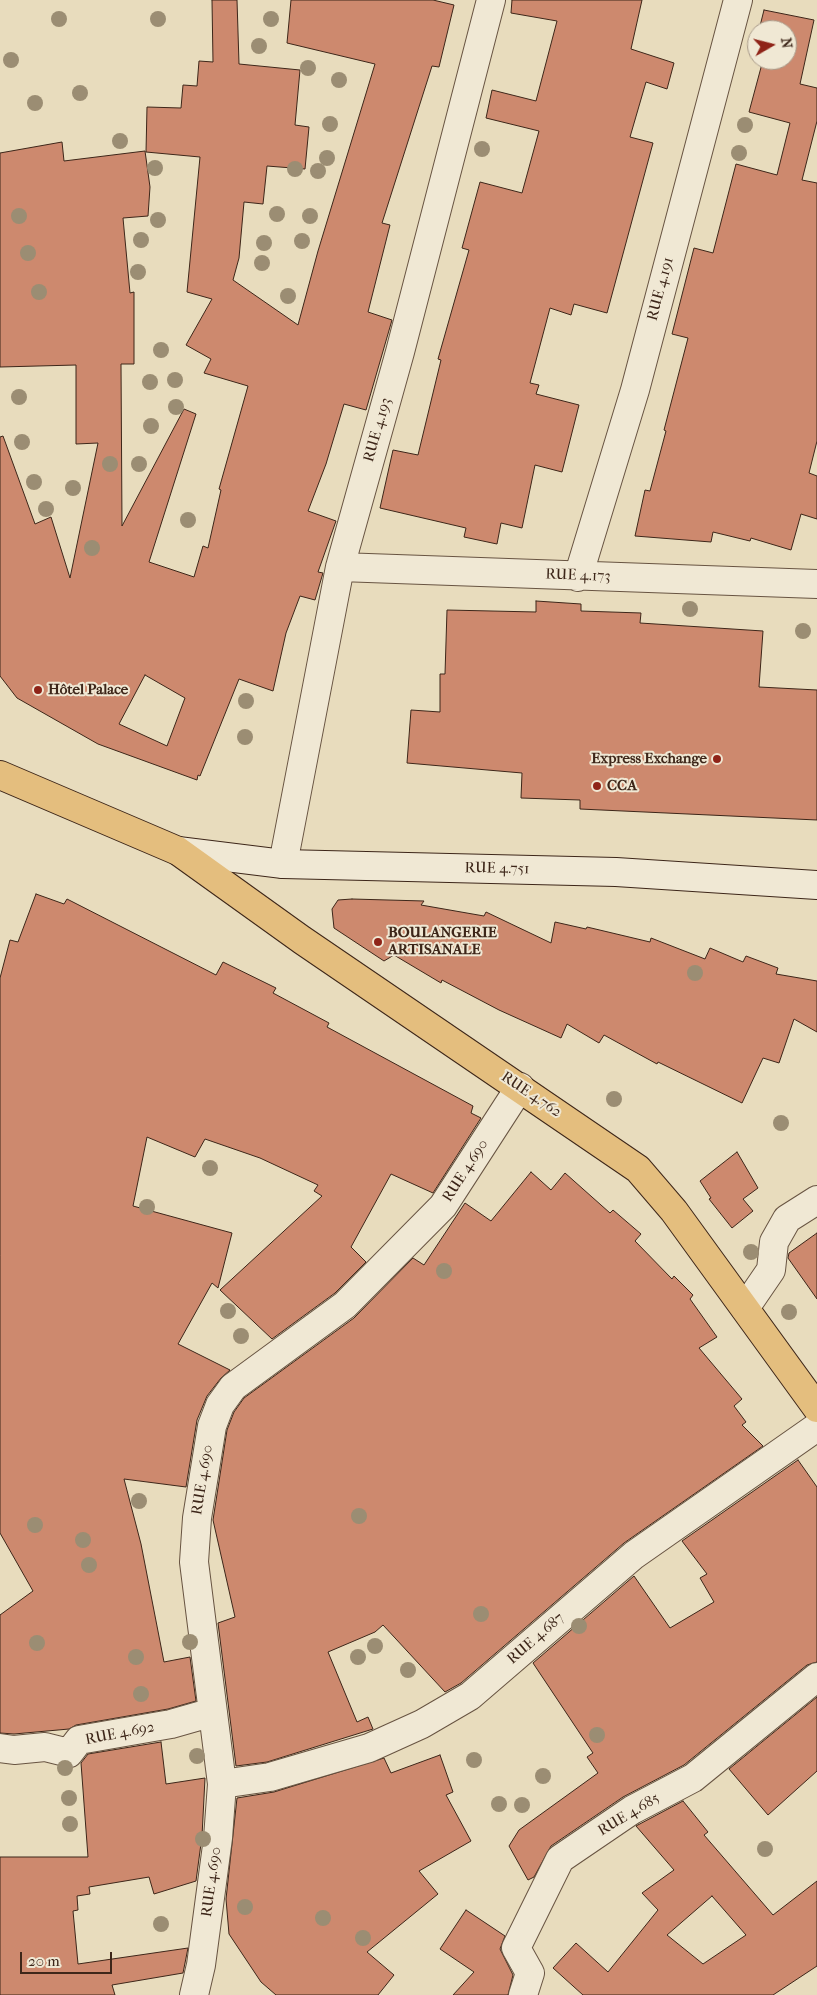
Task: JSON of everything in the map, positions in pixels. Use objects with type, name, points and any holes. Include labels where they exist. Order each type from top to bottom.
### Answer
[{"type":"main road","name":"RUE 4.762","points":[[0,776],[178,851],[302,940],[638,1169],[674,1210],[817,1408]]},
{"type":"street","name":"RUE 4.193","points":[[283,864],[340,567],[400,352],[491,0]]},
{"type":"street","name":"RUE 4.191","points":[[578,576],[635,390],[738,0]]},
{"type":"street","name":"RUE 4.173","points":[[340,567],[817,584]]},
{"type":"street","name":"RUE 4.751","points":[[178,851],[283,864],[616,872],[817,885]]},
{"type":"street","name":"RUE 4.690","points":[[194,1995],[201,1965],[218,1838],[222,1784],[194,1562],[200,1499],[212,1426],[220,1405],[233,1386],[345,1305],[443,1206],[520,1088]]},
{"type":"street","points":[[745,1308],[772,1270],[774,1242],[787,1219],[817,1200]]},
{"type":"street","name":"RUE 4.687","points":[[222,1784],[270,1778],[369,1748],[422,1724],[470,1696],[634,1554],[817,1427]]},
{"type":"street","name":"RUE 4.685","points":[[523,1995],[530,1973],[516,1948],[560,1858],[632,1810],[693,1778],[817,1677]]},
{"type":"street","name":"RUE 4.692","points":[[0,1748],[14,1750],[45,1747],[69,1753],[79,1740],[171,1724],[213,1712]]},
{"type":"building","points":[[212,0],[237,0],[239,64],[300,70],[295,125],[309,127],[305,169],[267,166],[263,204],[244,202],[239,258],[233,280],[298,325],[318,251],[375,64],[287,43],[291,0],[433,0],[454,5],[439,67],[432,66],[382,223],[390,225],[368,312],[392,320],[366,410],[344,404],[326,464],[308,511],[336,521],[318,572],[323,573],[315,600],[300,596],[286,633],[273,691],[239,679],[197,780],[98,744],[17,698],[0,676],[0,437],[3,436],[35,524],[51,517],[70,578],[98,443],[76,444],[76,365],[0,367],[0,153],[62,142],[64,161],[145,151],[150,187],[148,216],[123,218],[130,293],[134,292],[134,364],[121,364],[122,526],[184,409],[196,414],[149,562],[194,577],[203,546],[208,548],[221,490],[219,489],[248,386],[204,373],[211,359],[186,345],[212,299],[187,292],[200,157],[146,152],[147,107],[181,108],[183,85],[197,86],[199,61],[213,62]],"holes":[[[145,675],[185,698],[167,746],[119,724]]]},
{"type":"building","points":[[512,0],[642,0],[631,49],[674,63],[667,89],[646,82],[630,137],[653,143],[607,313],[574,304],[571,315],[550,308],[530,383],[539,385],[536,394],[579,405],[562,472],[535,465],[522,528],[501,523],[497,544],[464,537],[466,528],[380,508],[393,450],[418,455],[441,360],[438,359],[469,250],[462,248],[480,182],[522,193],[539,131],[486,118],[492,90],[536,101],[557,21],[511,13]]},
{"type":"building","points":[[764,10],[814,20],[800,84],[817,88],[817,121],[802,180],[817,183],[817,441],[809,473],[817,476],[817,519],[801,514],[791,550],[751,538],[750,541],[713,532],[711,542],[635,536],[645,490],[650,491],[688,338],[672,334],[694,248],[713,253],[736,164],[777,175],[790,123],[749,112],[760,70],[797,70],[797,20],[762,20]]},
{"type":"building","points":[[536,601],[581,604],[581,611],[641,613],[640,623],[763,631],[759,687],[817,690],[817,820],[580,809],[580,800],[521,798],[522,773],[407,763],[411,710],[440,712],[440,674],[445,674],[447,610],[536,612]]},
{"type":"building","points":[[36,894],[64,904],[67,899],[216,975],[223,962],[276,988],[273,993],[329,1023],[327,1027],[473,1106],[471,1113],[481,1118],[433,1193],[391,1174],[351,1247],[366,1262],[335,1293],[272,1339],[220,1290],[322,1196],[314,1191],[318,1185],[260,1158],[205,1139],[195,1157],[147,1137],[133,1206],[232,1233],[218,1288],[212,1283],[178,1344],[230,1370],[207,1396],[197,1420],[186,1487],[124,1479],[141,1544],[164,1662],[190,1657],[196,1701],[168,1709],[76,1725],[69,1729],[14,1734],[0,1733],[0,1615],[33,1591],[0,1533],[0,978],[10,940],[18,942]]},
{"type":"building","points":[[338,900],[424,901],[421,905],[484,916],[486,912],[551,943],[555,922],[586,929],[587,927],[650,942],[651,938],[705,959],[710,948],[743,962],[746,956],[778,968],[776,974],[817,981],[817,1032],[794,1019],[779,1063],[763,1058],[742,1103],[658,1062],[657,1064],[604,1035],[599,1043],[567,1024],[561,1038],[499,1010],[442,980],[441,983],[394,955],[384,961],[334,928],[332,909]]},
{"type":"building","points":[[737,1152],[758,1188],[743,1199],[753,1211],[732,1228],[709,1199],[711,1198],[700,1181]]},
{"type":"building","points":[[531,1172],[551,1190],[565,1173],[610,1213],[613,1210],[641,1234],[635,1241],[672,1279],[674,1276],[693,1295],[690,1299],[717,1337],[699,1348],[742,1399],[734,1406],[746,1422],[742,1425],[763,1446],[624,1543],[461,1683],[445,1692],[383,1625],[375,1632],[328,1652],[357,1722],[368,1717],[373,1729],[267,1762],[236,1766],[218,1623],[235,1617],[213,1520],[227,1430],[234,1412],[244,1398],[354,1318],[413,1258],[424,1265],[465,1203],[491,1221]]},
{"type":"building","points":[[817,1233],[817,1299],[788,1258],[789,1253]]},
{"type":"building","points":[[798,1460],[817,1487],[817,1662],[807,1665],[684,1765],[623,1797],[551,1846],[534,1877],[528,1880],[509,1846],[519,1830],[598,1773],[587,1757],[593,1753],[533,1663],[634,1576],[670,1628],[714,1602],[700,1578],[707,1574],[682,1541]]},
{"type":"building","points":[[817,1697],[817,1771],[768,1815],[729,1769]]},
{"type":"building","points":[[161,1742],[166,1784],[205,1778],[202,1836],[196,1881],[154,1894],[149,1877],[89,1887],[90,1894],[77,1896],[78,1910],[73,1911],[78,1964],[188,1948],[183,1973],[112,1985],[115,1995],[0,1995],[0,1857],[88,1857],[81,1763],[88,1754]]},
{"type":"building","points":[[440,1755],[453,1792],[446,1795],[471,1841],[419,1871],[438,1894],[367,1952],[394,1975],[378,1995],[276,1995],[261,1982],[229,1934],[226,1899],[237,1798],[274,1792],[384,1758],[391,1773]]},
{"type":"building","points":[[683,1801],[708,1832],[704,1835],[773,1915],[817,1881],[817,1966],[773,1995],[583,1995],[553,1968],[576,1943],[608,1972],[658,1910],[642,1893],[674,1870],[636,1826]],"holes":[[[712,1896],[746,1935],[703,1964],[667,1935]]]},
{"type":"building","points":[[466,1910],[505,1936],[500,1949],[513,1975],[508,1995],[453,1995],[474,1972],[440,1949]]},
{"type":"place","name":"Hôtel Palace","points":[[38,690]]},
{"type":"place","name":"Express Exchange","points":[[717,759]]},
{"type":"place","name":"CCA","points":[[597,786]]},
{"type":"place","name":"BOULANGERIE ARTISANALE","points":[[378,942]]}]
